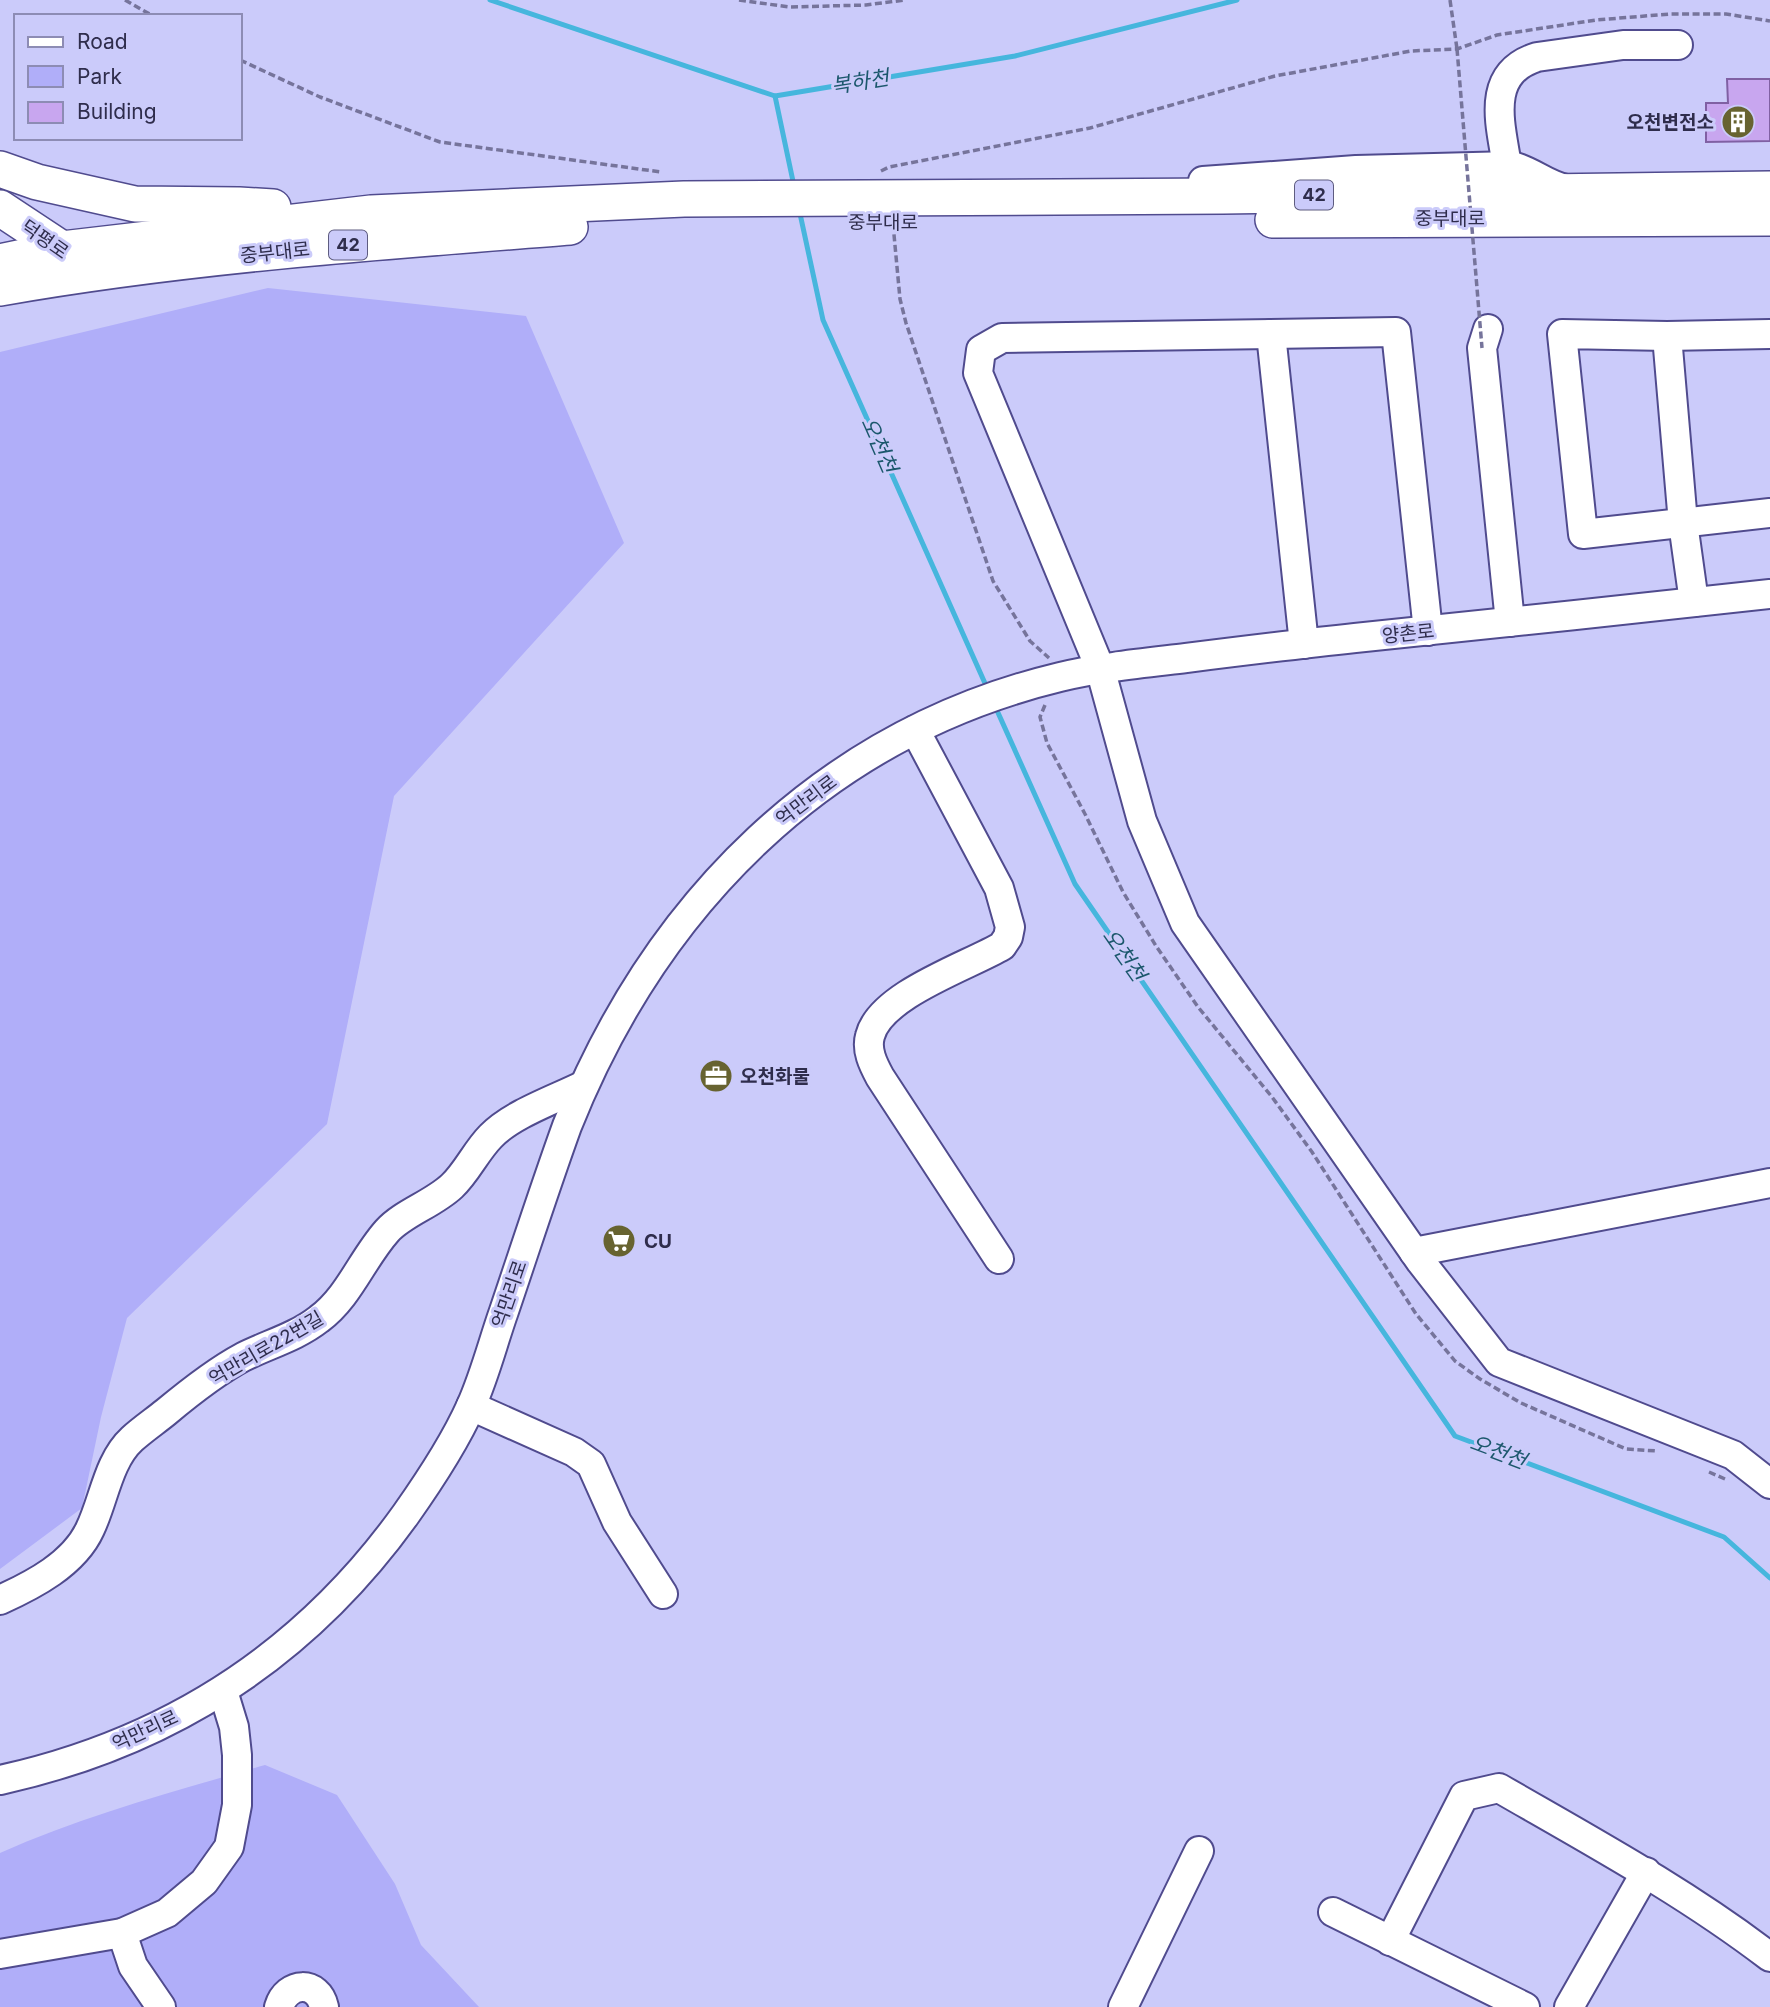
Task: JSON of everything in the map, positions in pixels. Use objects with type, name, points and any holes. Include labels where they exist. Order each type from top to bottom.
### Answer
[{"type":"main road","points":[[0,169],[37,182],[135,204],[239,205],[371,213]]},
{"type":"main road","name":"중부대로","points":[[866,210],[1098,197],[1770,189]]},
{"type":"main road","name":"중부대로","points":[[0,288],[89,272],[346,245],[576,226],[684,199]]},
{"type":"main road","name":"중부대로","points":[[0,262],[62,249],[371,213],[684,199],[866,210],[1770,218]]},
{"type":"main road","name":"덕평로","points":[[0,208],[62,249],[89,272]]},
{"type":"main road","points":[[0,300],[92,283],[156,265]]},
{"type":"street","points":[[1507,166],[1499,100],[1508,75],[1524,61],[1623,45],[1678,45]]},
{"type":"street","points":[[1098,197],[1198,181],[1356,170],[1507,166],[1523,169],[1552,186],[1579,191]]},
{"type":"street","points":[[1428,631],[1396,332],[1002,338],[981,350],[978,373],[1100,668],[1142,821],[1185,923],[1414,1252],[1499,1362],[1733,1455],[1770,1483]]},
{"type":"street","points":[[1271,334],[1304,644]]},
{"type":"street","points":[[1770,334],[1562,334],[1583,534],[1770,513]]},
{"type":"street","points":[[1667,336],[1683,523],[1694,602]]},
{"type":"street","points":[[1485,339],[1510,622]]},
{"type":"street","name":"양촌로","points":[[1048,680],[1100,668],[1770,594]]},
{"type":"street","name":"억만리로","points":[[0,1780],[70,1762],[121,1742],[223,1691],[292,1641],[361,1573],[424,1490],[471,1406],[547,1182],[584,1085],[604,1045],[678,927],[738,857],[775,823],[830,780],[926,724],[1010,691],[1048,680]]},
{"type":"street","points":[[926,724],[999,888],[1007,912],[1009,937],[1002,946],[909,993],[889,1008],[876,1022],[868,1049],[873,1066],[999,1259]]},
{"type":"street","name":"억만리로22번길","points":[[0,1600],[34,1583],[63,1562],[79,1546],[90,1531],[120,1454],[131,1440],[220,1371],[244,1357],[300,1333],[320,1319],[335,1306],[378,1241],[390,1228],[453,1186],[490,1136],[507,1122],[584,1085]]},
{"type":"street","points":[[1414,1252],[1770,1183]]},
{"type":"street","points":[[471,1406],[574,1452],[591,1464],[617,1522],[663,1594]]},
{"type":"street","points":[[0,1954],[122,1933],[167,1913],[204,1882],[229,1847],[237,1805],[234,1727],[223,1691]]},
{"type":"street","points":[[1390,1941],[1464,1796],[1499,1788],[1646,1872],[1736,1931],[1770,1957]]},
{"type":"street","points":[[1123,2007],[1199,1851]]},
{"type":"street","points":[[1569,2007],[1646,1872]]},
{"type":"street","points":[[1333,1912],[1525,2007]]},
{"type":"street","points":[[122,1933],[133,1966],[161,2007]]},
{"type":"street","points":[[279,2007],[285,1994],[307,1987],[320,1995],[324,2007]]},
{"type":"path","points":[[125,0],[150,14]]},
{"type":"path","points":[[739,0],[789,7],[866,5],[905,0]]},
{"type":"path","points":[[1450,0],[1485,339]]},
{"type":"path","points":[[889,167],[1090,128],[1275,76],[1411,51],[1457,49],[1497,34],[1596,20],[1670,14],[1726,14],[1770,21]]},
{"type":"path","points":[[242,61],[320,97],[440,142],[684,199]]},
{"type":"green space","points":[[268,288],[526,316],[624,543],[394,796],[327,1124],[127,1318],[101,1417],[82,1508],[0,1569],[0,352]]},
{"type":"green space","points":[[265,1765],[337,1795],[395,1884],[421,1945],[479,2007],[0,2007],[0,1853],[98,1815]]},
{"type":"building","name":"오천변전소","points":[[1727,79],[1770,79],[1770,141],[1706,142],[1706,103],[1728,103]]},
{"type":"waterway","name":"복하천","points":[[490,0],[775,96],[1015,56],[1237,0]]},
{"type":"waterway","name":"오천천","points":[[775,96],[794,186]]},
{"type":"waterway","name":"오천천","points":[[799,209],[823,320],[988,690]]},
{"type":"waterway","name":"오천천","points":[[995,706],[1075,884],[1455,1436],[1724,1537],[1770,1578]]},
{"type":"place","name":"오천변전소","points":[[1738,122]]},
{"type":"place","name":"오천화물","points":[[716,1076]]},
{"type":"place","name":"CU","points":[[619,1241]]}]
